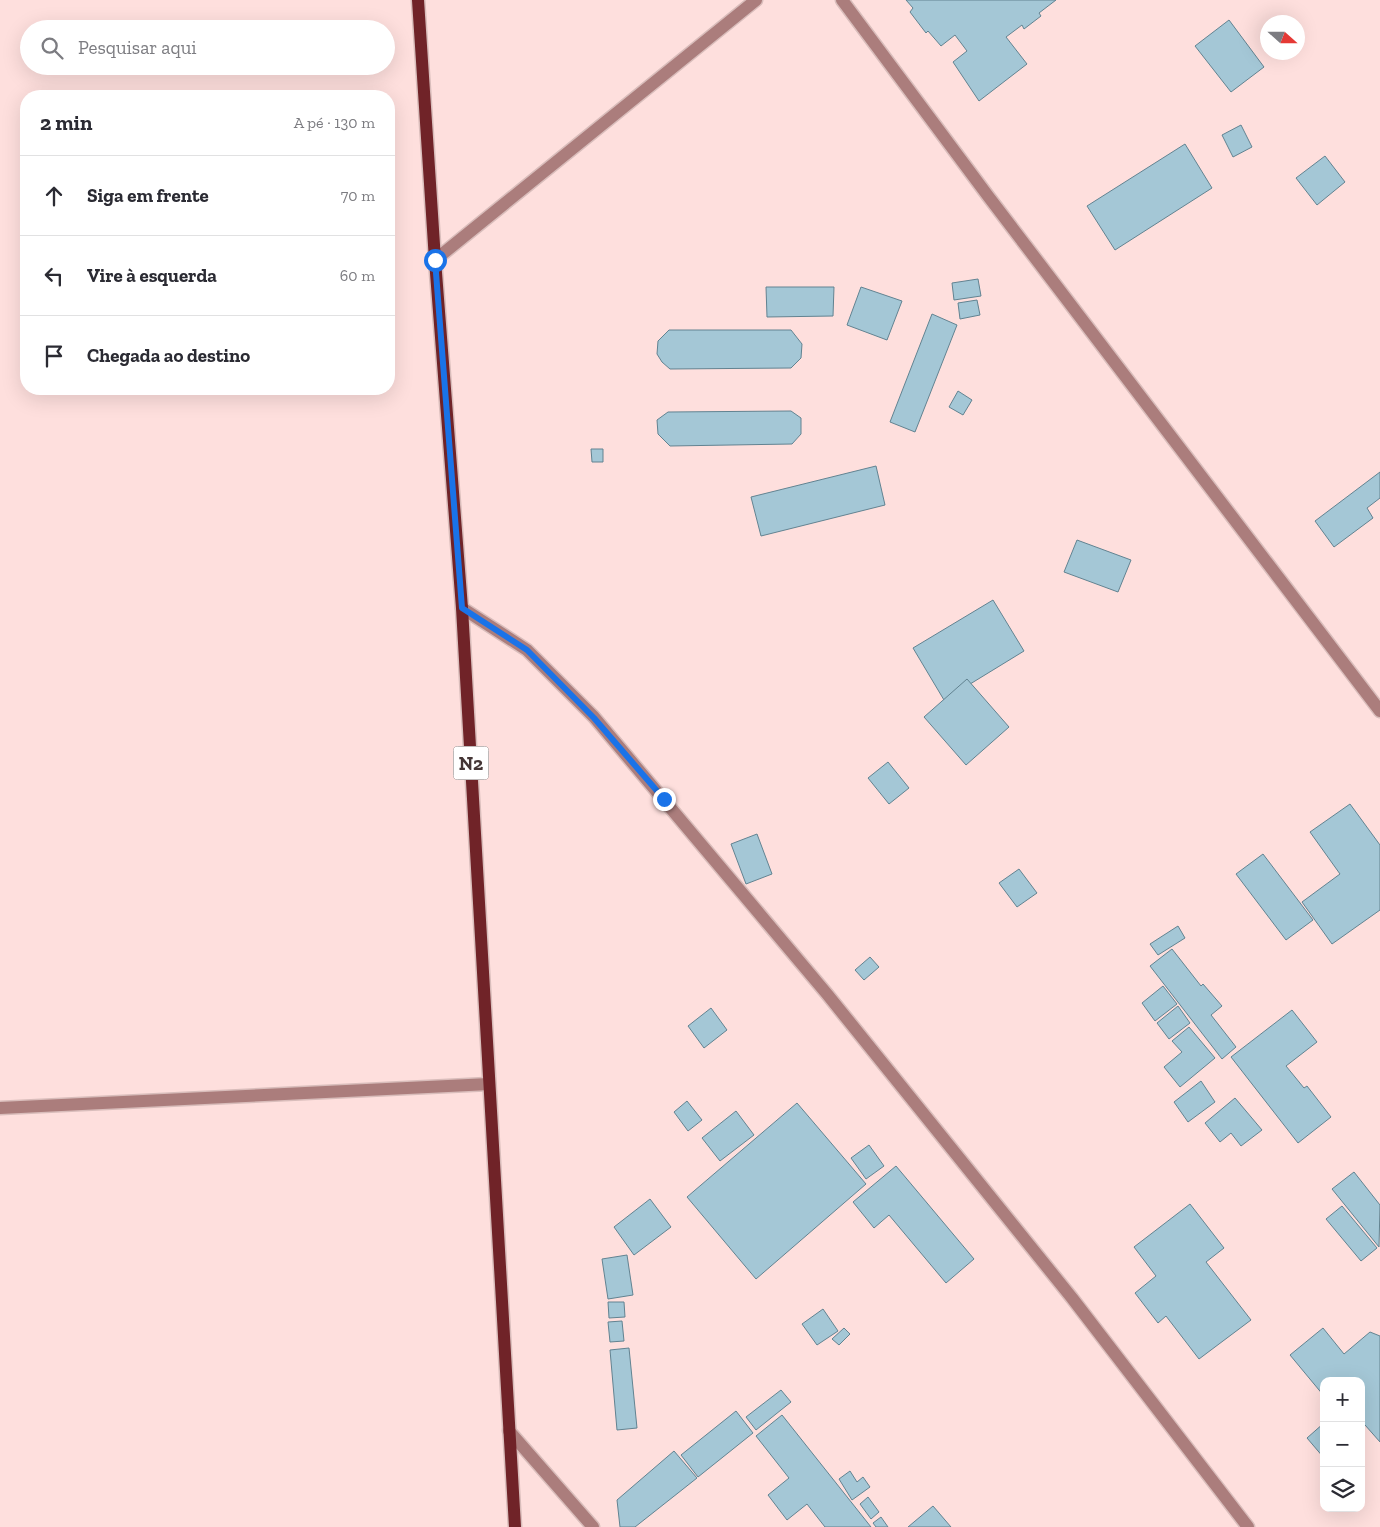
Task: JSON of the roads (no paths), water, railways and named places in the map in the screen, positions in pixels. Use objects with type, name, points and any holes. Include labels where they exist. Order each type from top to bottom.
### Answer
[{"type":"main road","name":"N2","points":[[418,0],[435,260],[462,608],[515,1527]]},
{"type":"street","points":[[435,260],[756,0]]},
{"type":"street","points":[[842,0],[988,196],[1380,712]]},
{"type":"street","points":[[462,608],[527,650],[600,725],[839,1009],[1072,1298],[1248,1527]]},
{"type":"street","points":[[0,1108],[489,1084]]},
{"type":"street","points":[[509,1431],[593,1527]]}]
